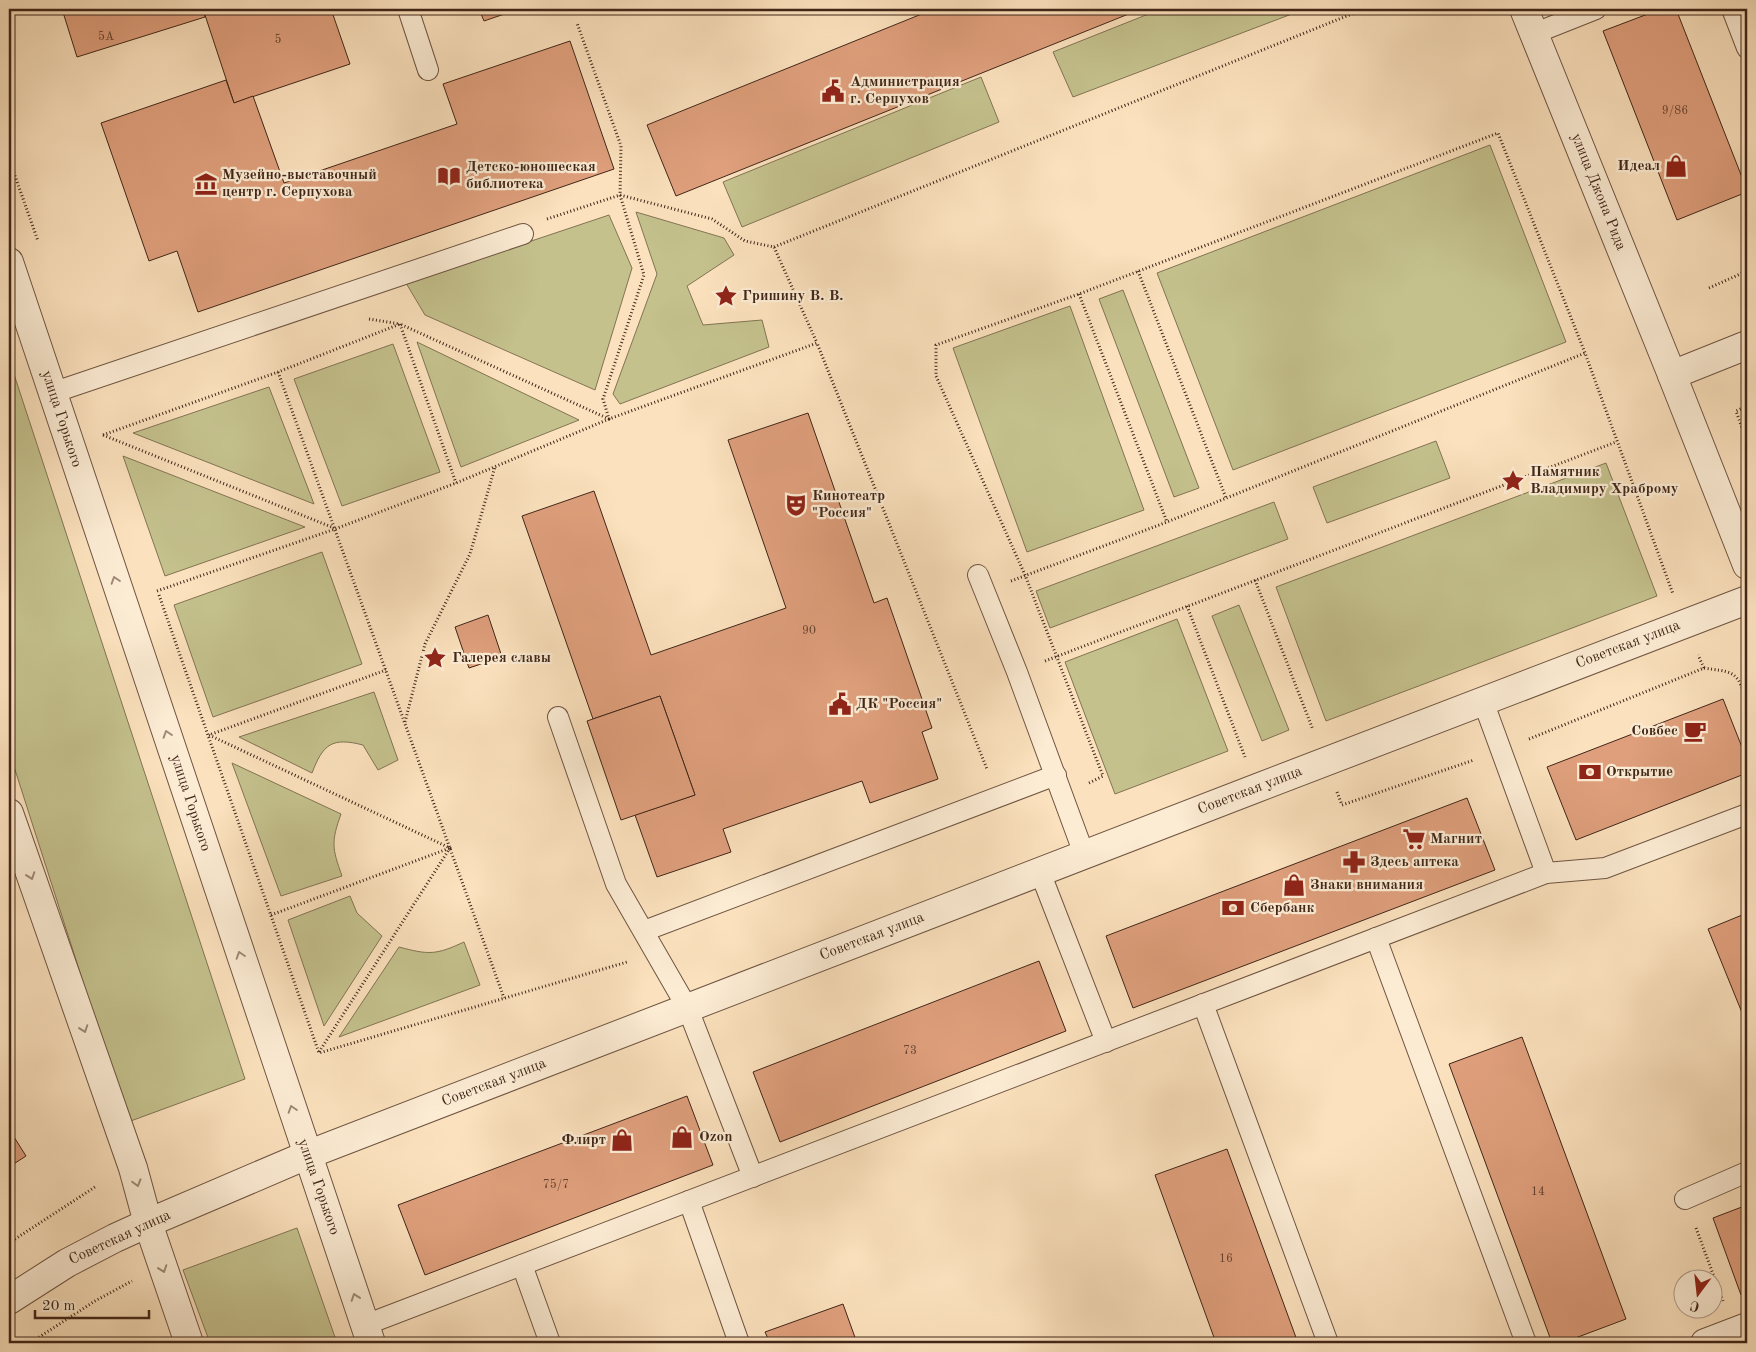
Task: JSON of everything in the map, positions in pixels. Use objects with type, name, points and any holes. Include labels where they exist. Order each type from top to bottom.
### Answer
[{"type":"street","name":"улица Джона Рида","points":[[1524,9],[1672,375]]},
{"type":"street","name":"улица Горького","points":[[9,262],[368,1334]]},
{"type":"street","points":[[1747,345],[1672,375],[1747,565]]},
{"type":"street","name":"Советская улица","points":[[9,1300],[66,1262],[148,1223],[307,1155],[1747,600]]},
{"type":"street","points":[[9,813],[132,1168],[148,1223],[189,1343]]},
{"type":"street","points":[[1706,1343],[1741,1330]]},
{"type":"lane","points":[[408,9],[428,70]]},
{"type":"lane","points":[[1533,34],[1596,9]]},
{"type":"lane","points":[[1732,9],[1747,48]]},
{"type":"lane","points":[[52,393],[522,234]]},
{"type":"lane","points":[[982,583],[1056,775],[1084,854]]},
{"type":"lane","points":[[1483,701],[1546,873]]},
{"type":"lane","points":[[558,717],[616,884],[688,1009],[753,1177]]},
{"type":"lane","points":[[644,931],[1056,775]]},
{"type":"lane","points":[[368,1334],[522,1265],[1546,873],[1605,868],[1747,814]]},
{"type":"lane","points":[[1040,872],[1106,1042]]},
{"type":"lane","points":[[1376,938],[1526,1343]]},
{"type":"lane","points":[[1202,1004],[1328,1343]]},
{"type":"lane","points":[[1686,1199],[1747,1172]]},
{"type":"lane","points":[[689,1201],[739,1343]]},
{"type":"lane","points":[[522,1265],[550,1343]]},
{"type":"path","points":[[774,247],[1364,9]]},
{"type":"path","points":[[577,23],[621,146],[620,195],[644,275],[603,399],[608,419]]},
{"type":"path","points":[[1063,796],[1103,776],[1025,575],[936,376],[936,345],[1078,294],[1498,133],[1585,353],[1684,624],[1704,668]]},
{"type":"path","points":[[1138,270],[1226,498]]},
{"type":"path","points":[[1709,288],[1747,272]]},
{"type":"path","points":[[1078,294],[1167,522]]},
{"type":"path","points":[[362,318],[400,324],[608,419]]},
{"type":"path","points":[[102,435],[278,372],[400,324]]},
{"type":"path","points":[[400,324],[456,483]]},
{"type":"path","points":[[157,591],[335,529],[496,467],[608,419],[817,343],[998,797]]},
{"type":"path","points":[[982,583],[1025,575],[1167,522],[1585,353]]},
{"type":"path","points":[[278,372],[504,998]]},
{"type":"path","points":[[1747,406],[1736,410],[1747,442]]},
{"type":"path","points":[[102,435],[106,444]]},
{"type":"path","points":[[102,435],[335,529]]},
{"type":"path","points":[[1017,672],[1616,442]]},
{"type":"path","points":[[404,722],[425,644],[470,554],[496,467]]},
{"type":"path","points":[[1255,580],[1342,805],[1501,750],[1704,668],[1728,672],[1740,680],[1744,694]]},
{"type":"path","points":[[154,582],[319,1053]]},
{"type":"path","points":[[1187,606],[1257,788]]},
{"type":"path","points":[[209,735],[386,670]]},
{"type":"path","points":[[209,735],[450,848]]},
{"type":"path","points":[[271,915],[450,848]]},
{"type":"path","points":[[319,1053],[450,848]]},
{"type":"path","points":[[319,1053],[657,953]]},
{"type":"path","points":[[9,1243],[95,1187]]},
{"type":"path","points":[[1686,1199],[1741,1330]]},
{"type":"path","points":[[30,1343],[95,1301],[132,1281]]},
{"type":"shaded area","points":[[1161,9],[1305,9],[1073,97],[1053,52]]},
{"type":"shaded area","points":[[981,77],[999,122],[742,227],[723,182]]},
{"type":"shaded area","points":[[1490,145],[1566,342],[1233,470],[1157,273]]},
{"type":"shaded area","points":[[636,212],[724,238],[734,255],[687,286],[703,325],[762,320],[769,347],[620,404],[613,394],[657,274]]},
{"type":"shaded area","points":[[609,215],[632,268],[595,390],[425,315],[406,283]]},
{"type":"shaded area","points":[[1123,290],[1199,488],[1174,497],[1099,299]]},
{"type":"shaded area","points":[[1070,306],[1144,510],[1027,552],[953,348]]},
{"type":"shaded area","points":[[417,342],[579,420],[461,467]]},
{"type":"shaded area","points":[[393,344],[440,472],[342,506],[294,379]]},
{"type":"shaded area","points":[[9,359],[245,1079],[128,1122],[9,751]]},
{"type":"shaded area","points":[[269,387],[314,504],[133,433]]},
{"type":"shaded area","points":[[1436,441],[1450,478],[1327,523],[1313,487]]},
{"type":"shaded area","points":[[123,456],[305,527],[165,576]]},
{"type":"shaded area","points":[[1606,463],[1657,596],[1326,721],[1276,587]]},
{"type":"shaded area","points":[[1274,502],[1288,539],[1050,628],[1036,591]]},
{"type":"shaded area","points":[[322,552],[362,664],[213,717],[174,605]]},
{"type":"shaded area","points":[[1239,605],[1289,730],[1262,741],[1212,616]]},
{"type":"shaded area","points":[[1177,619],[1228,751],[1115,794],[1065,662]]},
{"type":"shaded area","points":[[374,692],[398,760],[378,770],[363,745],[343,742],[330,745],[320,755],[312,773],[239,737]]},
{"type":"shaded area","points":[[232,763],[341,814],[334,845],[342,876],[281,896]]},
{"type":"shaded area","points":[[350,896],[357,913],[382,936],[324,1026],[288,920]]},
{"type":"shaded area","points":[[464,942],[480,985],[339,1037],[399,947],[432,952]]},
{"type":"shaded area","points":[[297,1228],[337,1343],[210,1343],[183,1270]]},
{"type":"building","points":[[62,9],[203,9],[205,17],[77,57]]},
{"type":"building","points":[[203,9],[331,9],[350,64],[234,103]]},
{"type":"building","points":[[479,9],[519,9],[484,21]]},
{"type":"building","name":"Администрация г. Серпухов","points":[[934,9],[1141,9],[676,196],[647,125]]},
{"type":"building","points":[[1661,9],[1676,9],[1747,190],[1747,192],[1677,220],[1603,31]]},
{"type":"building","name":"Детско-юношеская библиотека","points":[[570,41],[614,169],[198,312],[177,251],[149,261],[101,123],[226,80],[234,103],[253,96],[284,183],[457,124],[443,84]]},
{"type":"building","points":[[808,413],[874,603],[887,598],[932,728],[922,732],[938,779],[870,803],[862,781],[723,829],[731,852],[657,877],[635,815],[695,795],[660,696],[593,719],[522,516],[594,491],[651,655],[786,608],[728,440]]},
{"type":"building","points":[[488,615],[502,657],[469,668],[455,627]]},
{"type":"building","points":[[660,696],[695,795],[621,820],[587,721]]},
{"type":"building","points":[[1723,699],[1747,760],[1747,773],[1576,840],[1547,767]]},
{"type":"building","points":[[1467,798],[1495,870],[1133,1008],[1106,936]]},
{"type":"building","points":[[1747,913],[1747,1025],[1708,929]]},
{"type":"building","points":[[1039,961],[1066,1031],[780,1142],[753,1072]]},
{"type":"building","points":[[1522,1037],[1626,1319],[1562,1343],[1552,1343],[1449,1064]]},
{"type":"building","points":[[687,1096],[713,1165],[425,1275],[398,1205]]},
{"type":"building","points":[[9,1129],[26,1156],[9,1167]]},
{"type":"building","points":[[1227,1149],[1298,1343],[1216,1343],[1155,1175]]},
{"type":"building","points":[[1747,1205],[1747,1292],[1741,1295],[1713,1218]]},
{"type":"building","points":[[843,1304],[857,1343],[770,1343],[765,1332]]},
{"type":"place","name":"Администрация г. Серпухов","points":[[833,91]]},
{"type":"place","name":"Идеал","points":[[1676,166]]},
{"type":"place","name":"Детско-юношеская библиотека","points":[[449,176]]},
{"type":"place","name":"Музейно-выставочный центр г. Серпухова","points":[[206,184]]},
{"type":"place","name":"Гришину В. В.","points":[[726,296]]},
{"type":"place","name":"Памятник Владимиру Храброму","points":[[1513,481]]},
{"type":"place","name":"Кинотеатр \"Россия\"","points":[[796,505]]},
{"type":"place","name":"Галерея славы","points":[[435,658]]},
{"type":"place","name":"ДК \"Россия\"","points":[[840,704]]},
{"type":"place","name":"Совбес","points":[[1695,731]]},
{"type":"place","name":"Открытие","points":[[1590,772]]},
{"type":"place","name":"Магнит","points":[[1414,839]]},
{"type":"place","name":"Здесь аптека","points":[[1354,862]]},
{"type":"place","name":"Знаки внимания","points":[[1294,885]]},
{"type":"place","name":"Сбербанк","points":[[1233,908]]},
{"type":"place","name":"Ozon","points":[[682,1137]]},
{"type":"place","name":"Флирт","points":[[622,1140]]}]
